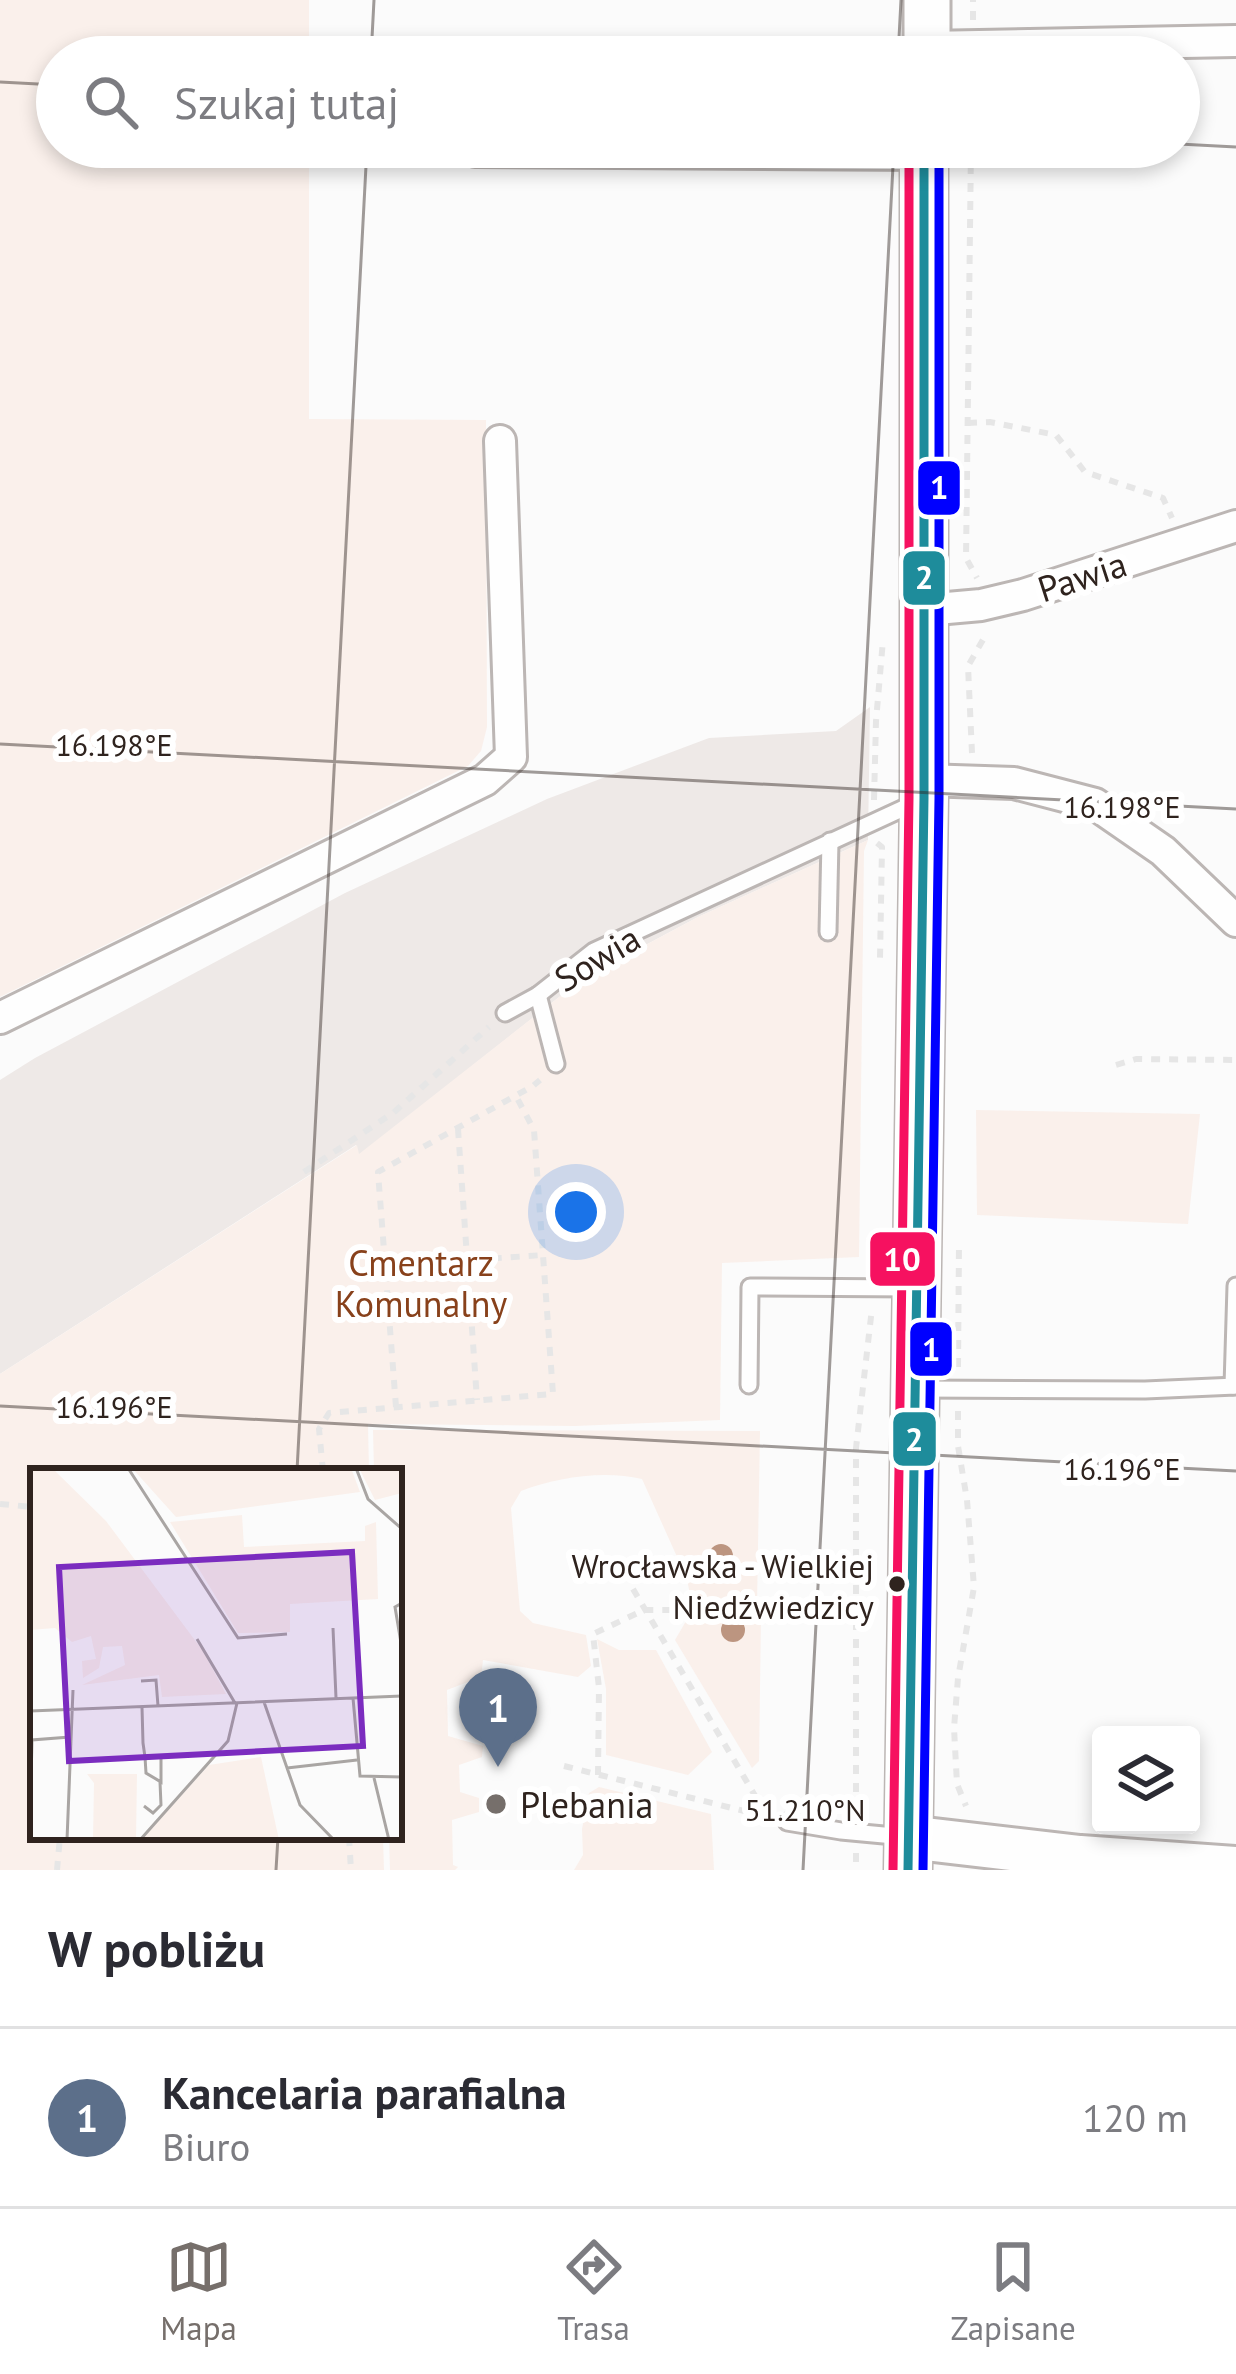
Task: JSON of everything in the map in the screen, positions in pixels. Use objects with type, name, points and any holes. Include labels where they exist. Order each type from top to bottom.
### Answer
[{"type":"main road","points":[[927,0],[927,36]]},
{"type":"main road","points":[[908,1854],[937,1389],[895,1288],[924,789],[924,168]]},
{"type":"street","points":[[1200,41],[1236,40]]},
{"type":"street","points":[[0,1018],[485,780],[511,758],[500,441]]},
{"type":"street","name":"Pawia","points":[[925,610],[1023,595],[1236,526]]},
{"type":"street","points":[[924,789],[974,782],[1014,783],[1095,804],[1163,850],[1236,921]]},
{"type":"street","points":[[908,1854],[977,1845],[1080,1863],[1236,1868]]},
{"type":"lane","name":"Sowia","points":[[505,1012],[538,995],[594,952],[875,821],[924,789]]},
{"type":"lane","points":[[828,932],[830,842]]},
{"type":"lane","points":[[538,995],[556,1064]]},
{"type":"lane","points":[[937,1389],[1234,1386],[1236,1286]]},
{"type":"lane","points":[[748,1384],[750,1287],[895,1288]]},
{"type":"lane","points":[[787,1822],[855,1833],[908,1854]]},
{"type":"path","points":[[971,168],[966,558],[976,573],[984,638],[968,666],[974,782]]},
{"type":"path","points":[[968,423],[990,422],[1055,434],[1084,472],[1163,498],[1184,543]]},
{"type":"path","points":[[880,965],[882,848],[875,841],[875,821],[883,638]]},
{"type":"path","points":[[304,1172],[393,1113],[505,1012]]},
{"type":"path","points":[[1116,1065],[1136,1059],[1236,1060]]},
{"type":"path","points":[[396,1407],[378,1172],[533,1086]]},
{"type":"path","points":[[323,1468],[320,1429],[329,1413],[553,1394],[534,1130],[516,1096]]},
{"type":"path","points":[[458,1128],[478,1400]]},
{"type":"path","points":[[959,1230],[937,1389],[958,1446],[967,1500],[974,1587],[953,1727],[957,1784],[963,1804],[979,1816],[977,1845]]},
{"type":"path","points":[[386,1266],[542,1255]]},
{"type":"path","points":[[856,1870],[856,1448],[895,1288]]},
{"type":"path","points":[[0,1504],[30,1507]]},
{"type":"path","points":[[633,1589],[768,1817]]},
{"type":"path","points":[[598,1775],[599,1688],[593,1634],[644,1610],[785,1610]]},
{"type":"path","points":[[564,1766],[787,1822]]},
{"type":"path","points":[[57,1870],[60,1840]]},
{"type":"path","points":[[349,1840],[351,1870]]},
{"type":"shaded area","points":[[870,707],[868,840],[698,917],[582,979],[358,1156],[356,1145],[0,1374],[0,1080],[345,893],[547,799],[709,738],[836,731]]},
{"type":"green space","points":[[0,0],[309,0],[309,36],[36,36],[36,168],[309,168],[309,419],[486,420],[487,727],[481,751],[468,766],[0,997]]},
{"type":"green space","name":"Cmentarz Komunalny","points":[[868,840],[864,851],[859,1257],[722,1263],[720,1420],[575,1426],[368,1424],[369,1468],[30,1468],[30,1840],[383,1840],[384,1870],[0,1870],[0,1374],[357,1145],[359,1154],[582,979],[698,917]]},
{"type":"green space","points":[[976,1110],[1200,1114],[1188,1224],[977,1215]]},
{"type":"green space","points":[[373,1430],[760,1431],[757,1605],[692,1605],[687,1579],[642,1479],[581,1476],[521,1491],[511,1508],[520,1611],[533,1623],[586,1635],[591,1666],[578,1677],[483,1660],[481,1677],[447,1690],[448,1736],[483,1746],[482,1757],[459,1765],[460,1792],[479,1798],[479,1812],[452,1820],[455,1870],[390,1870],[389,1840],[402,1840],[402,1468],[374,1468]]},
{"type":"green space","points":[[761,1615],[759,1761],[752,1768],[675,1640],[689,1616]]},
{"type":"green space","points":[[597,1639],[619,1650],[656,1650],[712,1752],[688,1775],[606,1755],[606,1689]]},
{"type":"green space","points":[[599,1787],[711,1814],[714,1870],[574,1870],[583,1855],[589,1793]]},
{"type":"transit line","name":"10","points":[[893,1870],[909,798],[909,168]]},
{"type":"transit line","name":"2","points":[[908,1870],[924,798],[924,168]]},
{"type":"transit line","name":"1","points":[[923,1870],[939,798],[939,168]]},
{"type":"place","name":"Wrocławska - Wielkiej Niedźwiedzicy","points":[[897,1584]]},
{"type":"place","name":"Kancelaria parafialna","points":[[498,1767]]},
{"type":"place","name":"Plebania","points":[[496,1804]]}]
